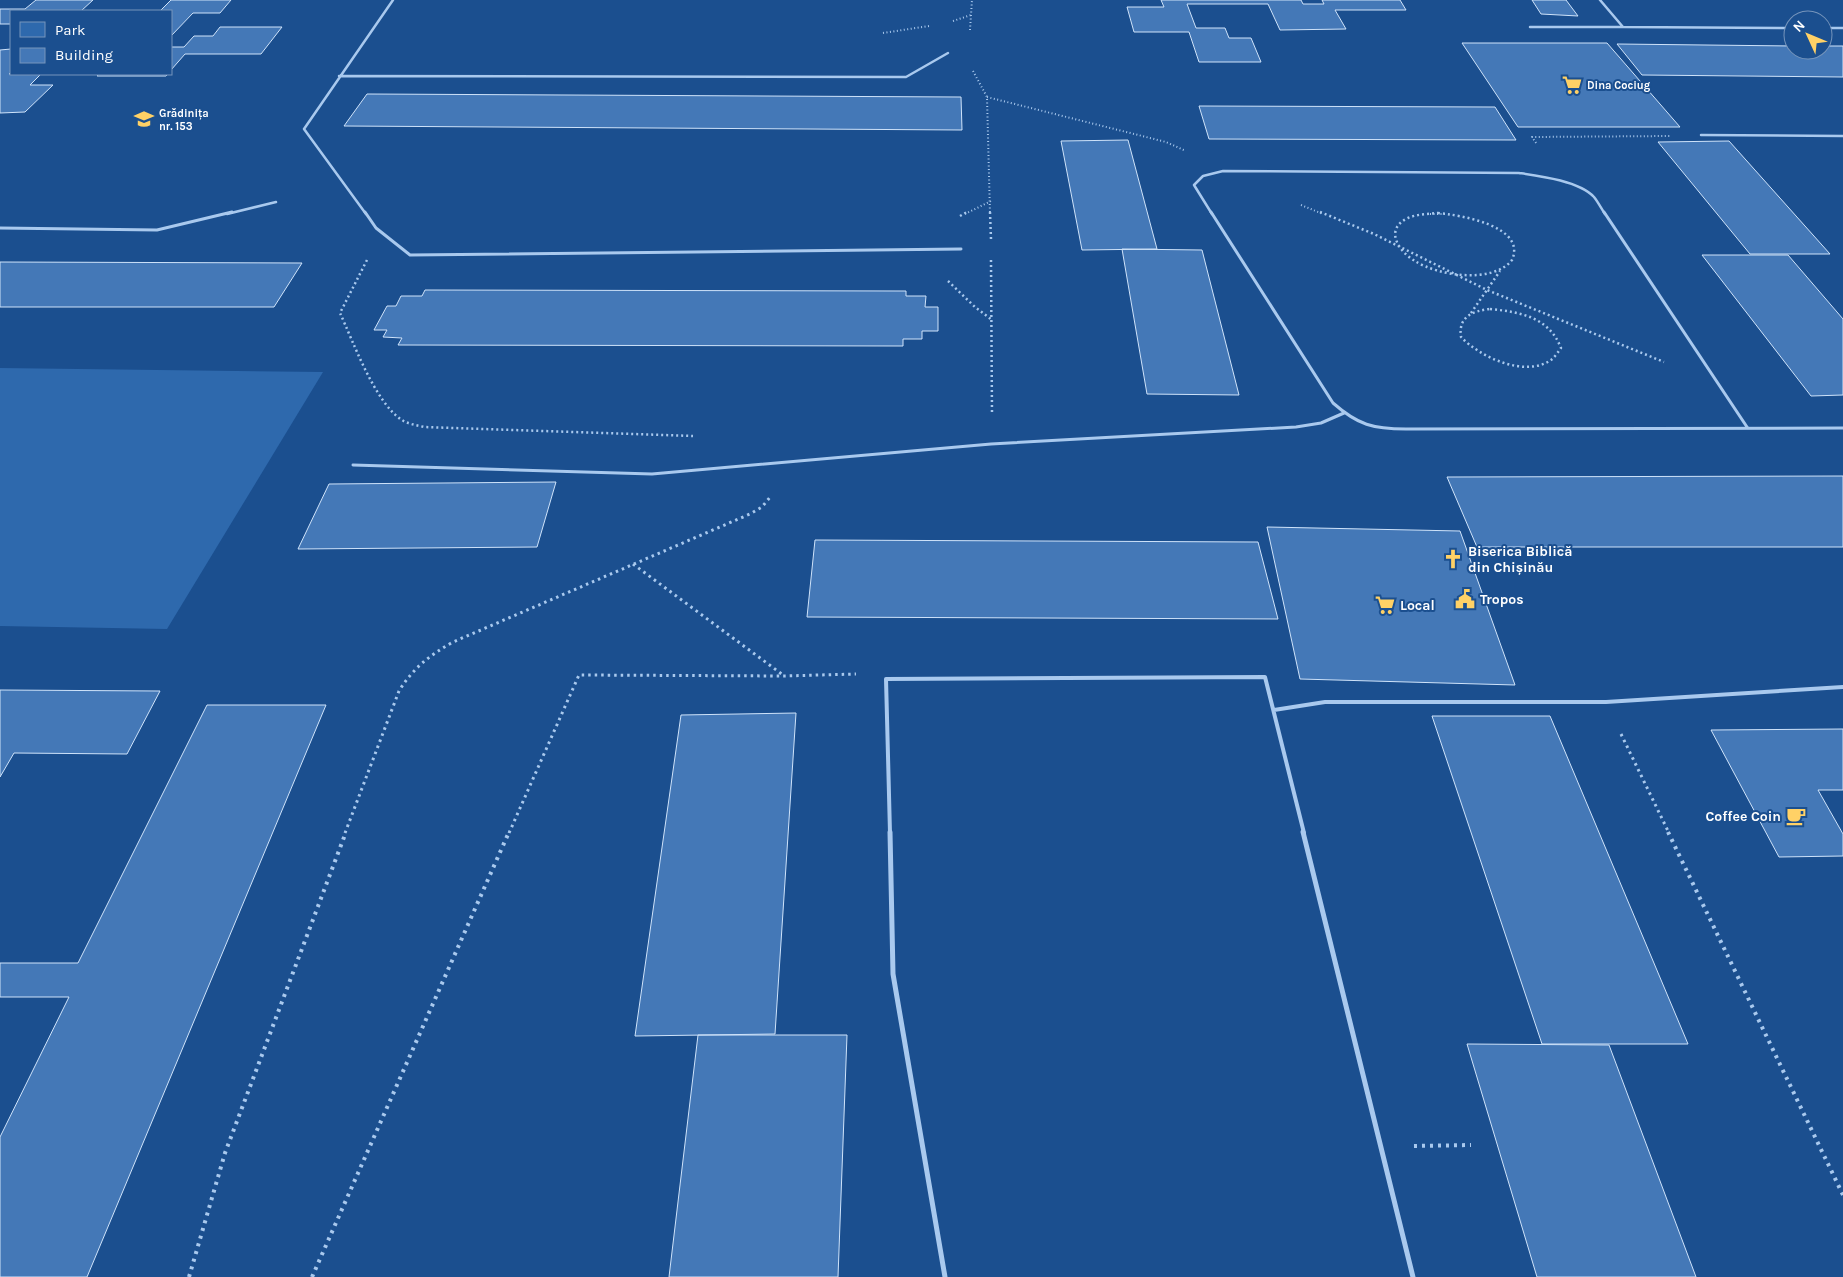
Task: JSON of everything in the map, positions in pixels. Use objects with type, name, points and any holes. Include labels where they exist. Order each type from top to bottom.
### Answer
[{"type":"lane","points":[[393,0],[304,129],[376,228],[410,255],[961,249]]},
{"type":"lane","points":[[1600,0],[1622,27]]},
{"type":"lane","points":[[1530,27],[1783,28]]},
{"type":"lane","points":[[339,76],[906,77],[948,53]]},
{"type":"lane","points":[[1701,136],[1843,136]]},
{"type":"lane","points":[[1747,427],[1593,196],[1583,188],[1538,175],[1519,173],[1223,171],[1197,179],[1194,185],[1332,403],[1358,423],[1374,429],[1614,426],[1843,428]]},
{"type":"lane","points":[[0,228],[157,230],[276,202]]},
{"type":"lane","points":[[354,465],[652,474],[991,444],[1296,427],[1320,423],[1344,413]]},
{"type":"lane","points":[[945,1277],[893,974],[886,680],[1265,677],[1413,1277]]},
{"type":"lane","points":[[1274,710],[1325,702],[1606,702],[1843,687]]},
{"type":"path","points":[[970,33],[972,0]]},
{"type":"path","points":[[972,68],[987,97],[991,241]]},
{"type":"path","points":[[987,97],[1166,142],[1208,161],[1212,173]]},
{"type":"path","points":[[1537,144],[1532,137],[1701,136]]},
{"type":"path","points":[[1293,202],[1336,218],[1396,245],[1487,290],[1667,363]]},
{"type":"path","points":[[1470,314],[1478,310],[1490,309],[1526,315],[1547,325],[1559,339],[1561,348],[1551,360],[1541,364],[1516,365],[1487,357],[1467,345],[1461,337],[1460,324],[1463,318],[1470,314],[1501,270],[1512,261],[1514,255],[1512,244],[1501,231],[1483,222],[1461,215],[1438,213],[1409,218],[1398,226],[1394,237],[1396,245],[1414,261],[1450,273],[1482,274],[1501,270]]},
{"type":"path","points":[[380,232],[340,312],[375,385],[396,416],[403,421],[424,427],[701,436]]},
{"type":"path","points":[[929,249],[944,277],[975,307],[992,320]]},
{"type":"path","points":[[991,251],[991,444]]},
{"type":"path","points":[[189,1277],[225,1153],[396,700],[411,671],[423,660],[453,642],[762,507],[770,499],[773,490],[798,462]]},
{"type":"path","points":[[633,564],[784,676]]},
{"type":"path","points":[[312,1277],[578,674],[784,676],[854,673],[886,680]]},
{"type":"path","points":[[1606,702],[1843,1195]]},
{"type":"path","points":[[1381,1146],[1471,1146]]},
{"type":"green space","points":[[0,368],[323,372],[167,629],[0,626]]},
{"type":"building","points":[[36,0],[93,0],[82,10],[10,10],[10,24],[0,24],[0,9],[25,9]]},
{"type":"building","points":[[171,0],[231,0],[220,13],[193,13],[172,35],[172,10],[161,10]]},
{"type":"building","points":[[1161,0],[1301,0],[1303,4],[1324,4],[1322,0],[1400,0],[1406,10],[1335,10],[1346,29],[1280,30],[1268,4],[1187,4],[1196,28],[1225,28],[1229,38],[1251,38],[1261,62],[1199,62],[1189,32],[1134,32],[1127,7],[1164,7]]},
{"type":"building","points":[[1532,0],[1566,0],[1578,16],[1541,14]]},
{"type":"building","points":[[220,27],[282,27],[261,54],[185,54],[172,69],[172,47],[184,47],[194,36],[213,36]]},
{"type":"building","points":[[1462,43],[1607,43],[1680,127],[1518,127]]},
{"type":"building","points":[[1617,44],[1783,46],[1783,60],[1833,60],[1833,46],[1843,46],[1843,77],[1642,75]]},
{"type":"building","points":[[10,49],[10,75],[40,75],[30,85],[53,85],[25,112],[0,113],[0,50]]},
{"type":"building","points":[[98,75],[167,75],[166,76]]},
{"type":"building","points":[[367,94],[961,97],[962,130],[344,126]]},
{"type":"building","points":[[1199,106],[1495,107],[1516,140],[1209,139]]},
{"type":"building","points":[[1128,140],[1157,249],[1082,250],[1061,141]]},
{"type":"building","points":[[1729,141],[1830,254],[1750,254],[1658,142]]},
{"type":"building","points":[[1122,249],[1202,250],[1239,395],[1147,394]]},
{"type":"building","points":[[1702,255],[1788,255],[1843,319],[1843,395],[1811,396]]},
{"type":"building","points":[[0,262],[302,263],[274,307],[0,307]]},
{"type":"building","points":[[425,290],[906,291],[906,296],[926,296],[925,307],[938,307],[938,331],[922,331],[922,339],[903,339],[903,346],[398,345],[402,338],[383,337],[387,330],[374,330],[387,306],[396,306],[401,296],[422,296]]},
{"type":"building","points":[[1843,476],[1843,547],[1477,547],[1447,477]]},
{"type":"building","points":[[556,482],[537,547],[298,549],[329,484]]},
{"type":"building","name":"Local","points":[[1267,527],[1460,531],[1515,685],[1300,679]]},
{"type":"building","points":[[815,540],[1258,542],[1278,619],[807,617]]},
{"type":"building","points":[[0,690],[160,691],[127,754],[14,753],[0,777]]},
{"type":"building","points":[[207,705],[326,705],[87,1277],[0,1277],[0,1137],[69,997],[0,997],[0,963],[78,963]]},
{"type":"building","points":[[796,713],[775,1034],[635,1036],[681,715]]},
{"type":"building","points":[[1432,716],[1550,716],[1688,1044],[1542,1044]]},
{"type":"building","points":[[1843,729],[1843,790],[1818,790],[1843,834],[1843,856],[1779,857],[1711,730]]},
{"type":"building","points":[[698,1035],[847,1035],[838,1277],[669,1277]]},
{"type":"building","points":[[1467,1044],[1609,1045],[1696,1277],[1537,1277]]},
{"type":"place","name":"Dina Cociug","points":[[1572,85]]},
{"type":"place","name":"Grădinița nr. 153","points":[[144,119]]},
{"type":"place","name":"Biserica Biblică din Chișinău","points":[[1453,559]]},
{"type":"place","name":"Tropos","points":[[1465,599]]},
{"type":"place","name":"Local","points":[[1385,605]]},
{"type":"place","name":"Coffee Coin","points":[[1796,816]]}]
